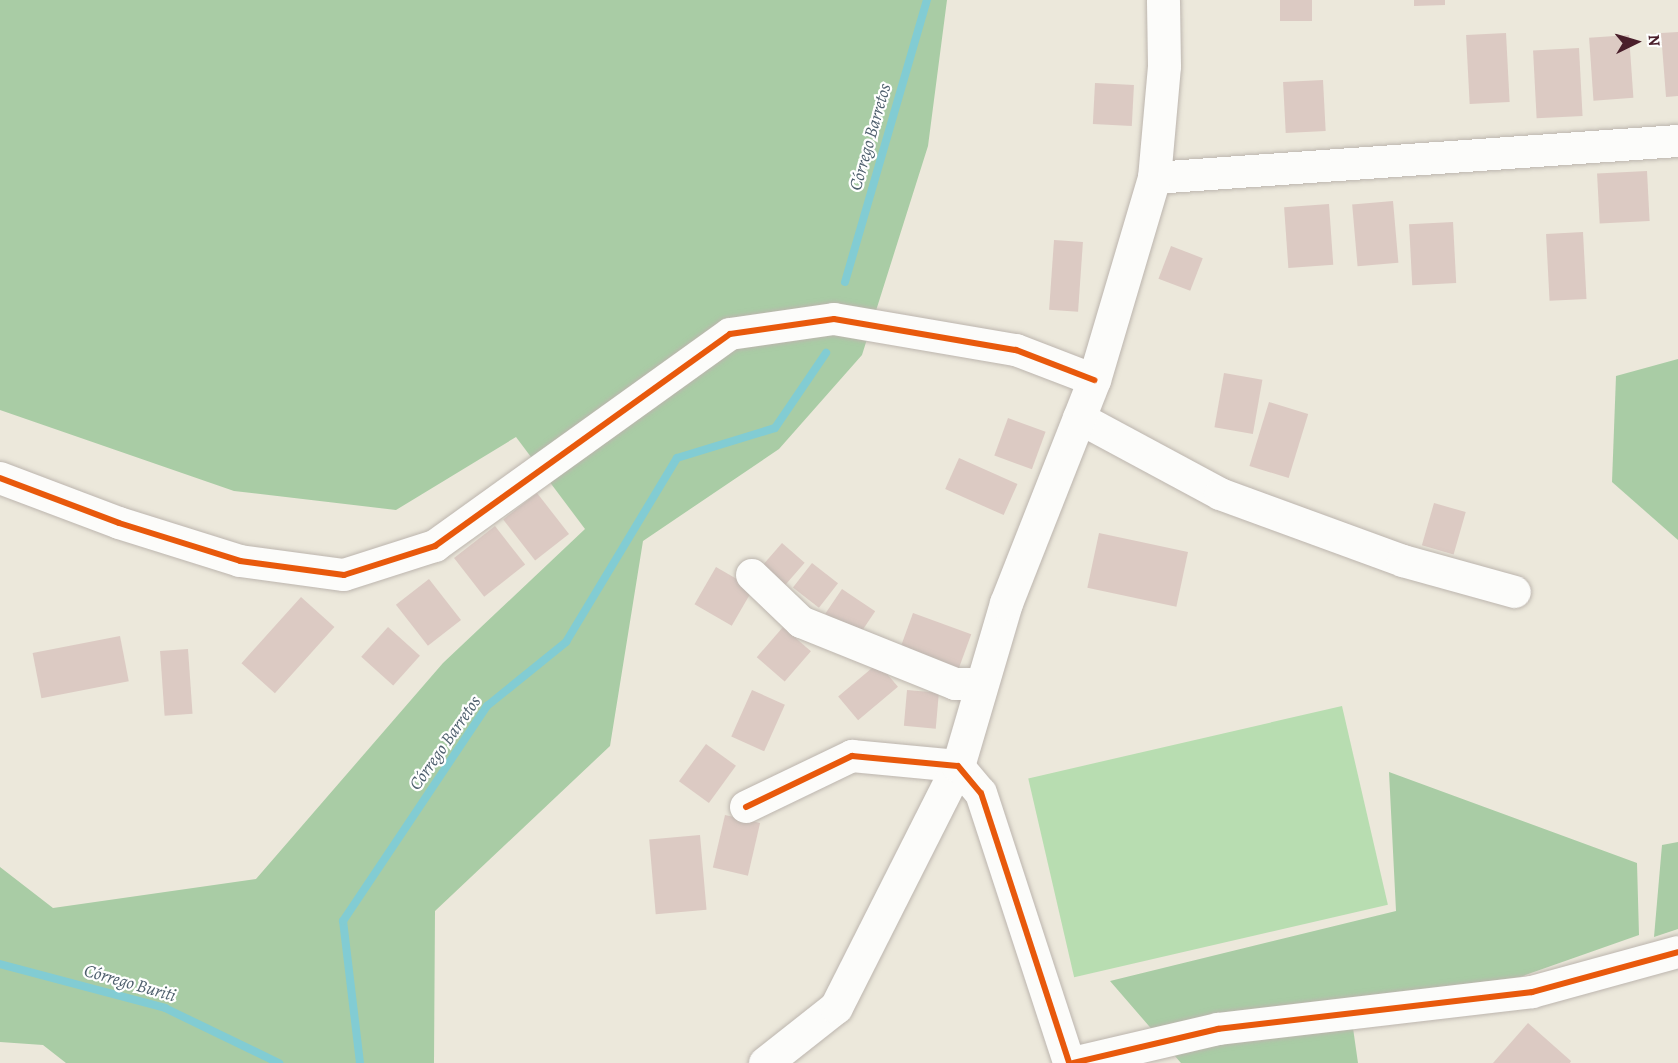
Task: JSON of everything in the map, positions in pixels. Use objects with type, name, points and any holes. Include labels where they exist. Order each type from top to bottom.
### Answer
[{"type":"main road","points":[[765,1063],[836,1007],[958,766],[1006,603],[1095,380],[1154,178],[1164,66],[1163,0]]},
{"type":"street","points":[[1154,178],[1678,141]]},
{"type":"street","points":[[0,478],[119,523],[240,561],[344,575],[435,546],[730,334],[834,319],[1016,350],[1095,380]]},
{"type":"street","points":[[1079,418],[1220,494],[1403,561],[1515,592]]},
{"type":"street","points":[[752,575],[801,622],[955,684],[981,684]]},
{"type":"street","points":[[746,807],[852,756],[958,766],[981,794],[1071,1063],[1218,1029],[1532,992],[1678,952]]},
{"type":"green space","points":[[0,0],[947,0],[928,146],[862,355],[779,449],[643,541],[610,746],[435,911],[434,1063],[66,1063],[43,1045],[0,1042],[0,867],[53,908],[256,879],[443,663],[585,529],[516,437],[396,510],[234,491],[0,410]]},
{"type":"green space","points":[[1678,359],[1678,540],[1612,482],[1616,376]]},
{"type":"green space","points":[[1342,706],[1388,905],[1074,977],[1028,778]]},
{"type":"green space","points":[[1389,772],[1637,863],[1639,935],[1520,977],[1349,1000],[1358,1063],[1181,1063],[1110,981],[1396,911]]},
{"type":"green space","points":[[1678,842],[1678,929],[1654,937],[1662,845]]},
{"type":"building","points":[[1280,0],[1312,0],[1312,21],[1280,21]]},
{"type":"building","points":[[1414,0],[1445,0],[1445,5],[1414,6]]},
{"type":"building","points":[[1678,32],[1678,96],[1666,97],[1661,33]]},
{"type":"building","points":[[1506,33],[1510,102],[1470,104],[1466,35]]},
{"type":"building","points":[[1629,35],[1633,98],[1593,101],[1589,38]]},
{"type":"building","points":[[1579,48],[1583,116],[1537,118],[1533,50]]},
{"type":"building","points":[[1323,80],[1326,131],[1286,133],[1283,82]]},
{"type":"building","points":[[1095,83],[1134,85],[1132,126],[1093,124]]},
{"type":"building","points":[[1647,171],[1650,221],[1600,224],[1597,174]]},
{"type":"building","points":[[1393,201],[1398,263],[1358,266],[1352,205]]},
{"type":"building","points":[[1329,204],[1333,265],[1288,268],[1284,207]]},
{"type":"building","points":[[1453,222],[1456,283],[1412,285],[1409,224]]},
{"type":"building","points":[[1583,232],[1587,299],[1550,301],[1546,234]]},
{"type":"building","points":[[1054,240],[1083,242],[1078,312],[1049,310]]},
{"type":"building","points":[[1171,246],[1203,258],[1190,291],[1158,279]]},
{"type":"building","points":[[1224,373],[1262,380],[1253,434],[1214,427]]},
{"type":"building","points":[[1269,402],[1308,414],[1289,478],[1249,466]]},
{"type":"building","points":[[1008,418],[1046,432],[1032,469],[994,456]]},
{"type":"building","points":[[959,458],[1017,484],[1004,515],[945,489]]},
{"type":"building","points":[[537,493],[569,534],[535,560],[503,519]]},
{"type":"building","points":[[1434,503],[1466,512],[1454,554],[1422,545]]},
{"type":"building","points":[[495,526],[525,565],[484,597],[454,558]]},
{"type":"building","points":[[1099,533],[1188,552],[1176,607],[1087,588]]},
{"type":"building","points":[[782,543],[805,563],[783,588],[760,568]]},
{"type":"building","points":[[812,563],[838,583],[819,608],[793,587]]},
{"type":"building","points":[[716,567],[753,588],[732,626],[694,604]]},
{"type":"building","points":[[429,579],[461,620],[428,646],[396,605]]},
{"type":"building","points":[[842,589],[875,611],[858,636],[825,614]]},
{"type":"building","points":[[301,597],[334,627],[275,693],[241,663]]},
{"type":"building","points":[[913,613],[971,634],[957,675],[898,653]]},
{"type":"building","points":[[388,627],[420,656],[393,685],[361,657]]},
{"type":"building","points":[[783,627],[811,651],[785,681],[757,657]]},
{"type":"building","points":[[120,636],[129,681],[41,698],[33,653]]},
{"type":"building","points":[[188,649],[193,714],[165,716],[160,651]]},
{"type":"building","points":[[878,663],[898,687],[858,720],[838,696]]},
{"type":"building","points":[[752,690],[785,705],[764,751],[731,737]]},
{"type":"building","points":[[907,690],[939,693],[936,729],[904,726]]},
{"type":"building","points":[[706,744],[736,766],[709,803],[679,781]]},
{"type":"building","points":[[725,815],[760,823],[748,876],[713,868]]},
{"type":"building","points":[[700,835],[707,910],[656,914],[649,839]]},
{"type":"building","points":[[1528,1023],[1571,1061],[1570,1063],[1493,1063]]},
{"type":"waterway","name":"Córrego Barretos","points":[[845,282],[927,0]]},
{"type":"waterway","name":"Córrego Barretos","points":[[360,1063],[343,921],[487,706],[566,642],[677,458],[775,428],[826,353]]},
{"type":"waterway","name":"Córrego Buriti","points":[[0,964],[165,1008],[279,1063]]},
{"type":"cycle path","points":[[0,478],[119,523],[240,561],[344,575],[435,546],[730,334],[834,319],[1016,350],[1094,380]]},
{"type":"cycle path","points":[[746,807],[852,756],[958,766],[981,793],[1069,1063]]},
{"type":"cycle path","points":[[1073,1063],[1218,1029],[1532,992],[1678,952]]}]
